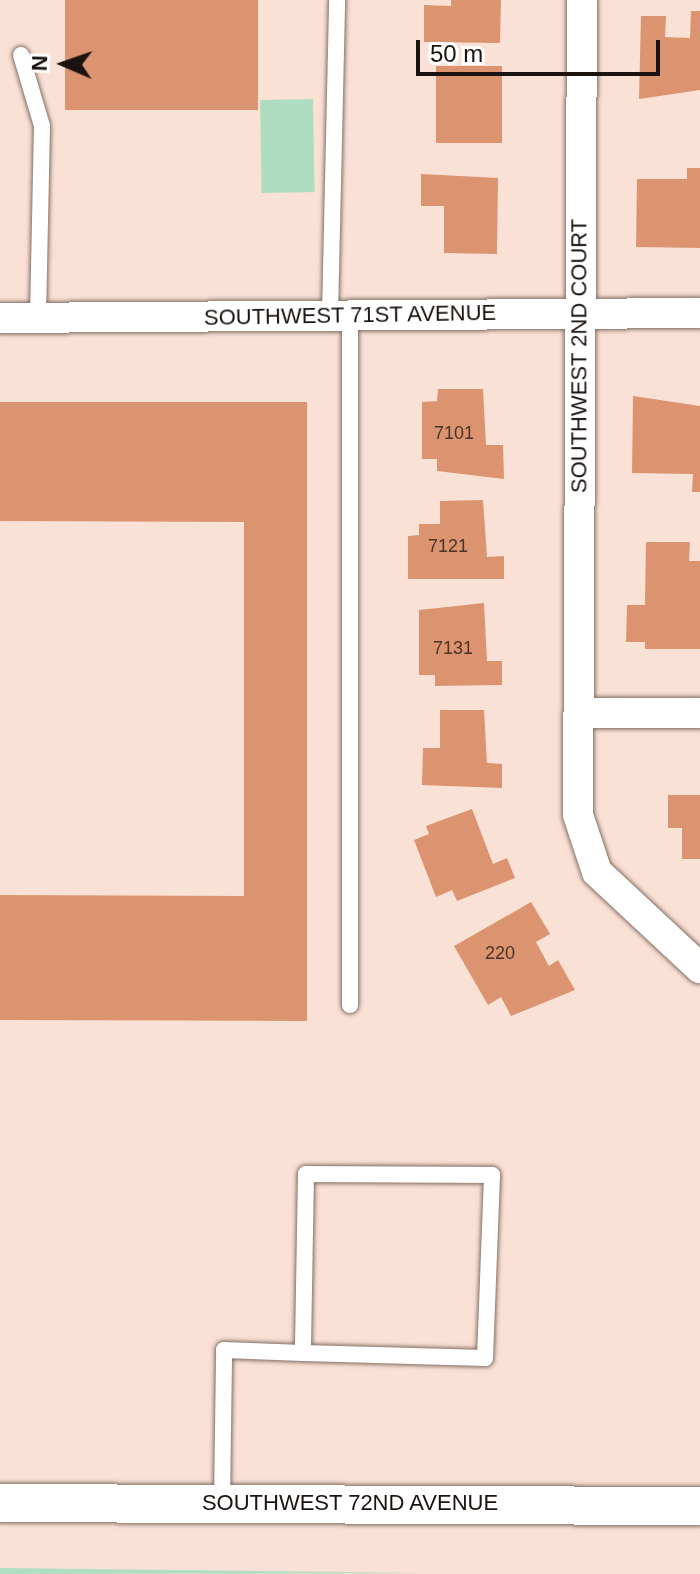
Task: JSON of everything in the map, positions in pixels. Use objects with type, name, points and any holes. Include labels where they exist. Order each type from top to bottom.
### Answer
[{"type":"street","name":"SOUTHWEST 2ND COURT","points":[[582,0],[578,312],[578,815],[597,872],[700,968]]},
{"type":"street","name":"SOUTHWEST 71ST AVENUE","points":[[0,318],[700,313]]},
{"type":"street","points":[[579,713],[700,713]]},
{"type":"street","name":"SOUTHWEST 72ND AVENUE","points":[[0,1503],[700,1506]]},
{"type":"lane","points":[[337,0],[350,1005]]},
{"type":"lane","points":[[21,55],[42,126],[38,318]]},
{"type":"lane","points":[[222,1502],[224,1350],[303,1353],[485,1358],[492,1175],[306,1174],[303,1353]]},
{"type":"green space","points":[[313,99],[315,192],[262,193],[260,100]]},
{"type":"green space","points":[[0,1568],[434,1573],[0,1574]]},
{"type":"building","points":[[65,0],[258,0],[258,110],[65,110]]},
{"type":"building","points":[[451,0],[501,0],[500,43],[424,42],[424,5],[451,6]]},
{"type":"building","points":[[691,11],[700,11],[700,90],[639,99],[641,16],[666,16],[665,37],[690,38]]},
{"type":"building","points":[[436,66],[502,66],[502,143],[436,143]]},
{"type":"building","points":[[687,168],[700,168],[700,248],[636,247],[637,179],[687,179]]},
{"type":"building","points":[[421,174],[498,178],[497,254],[444,253],[444,206],[421,206]]},
{"type":"building","points":[[438,389],[483,389],[486,445],[503,445],[504,479],[437,471],[437,459],[422,459],[422,402],[437,401]]},
{"type":"building","points":[[633,396],[700,406],[700,492],[692,492],[693,474],[632,473]]},
{"type":"building","points":[[0,402],[307,402],[307,1021],[0,1020],[0,895],[244,896],[244,522],[0,521]]},
{"type":"building","points":[[483,500],[487,557],[504,556],[504,579],[408,579],[408,536],[419,535],[419,524],[440,524],[440,501]]},
{"type":"building","points":[[646,542],[690,542],[689,561],[700,561],[700,649],[645,649],[645,642],[626,642],[627,605],[645,605]]},
{"type":"building","points":[[484,603],[487,661],[502,661],[502,685],[435,686],[435,675],[419,675],[419,610]]},
{"type":"building","points":[[440,710],[484,710],[487,763],[502,764],[502,788],[422,785],[423,748],[440,748]]},
{"type":"building","points":[[668,795],[700,795],[700,859],[682,859],[682,828],[668,828]]},
{"type":"building","points":[[472,809],[493,864],[507,858],[515,878],[457,901],[452,890],[436,897],[414,840],[429,834],[426,826]]},
{"type":"building","points":[[531,902],[550,934],[536,942],[549,966],[558,960],[575,990],[511,1016],[501,997],[488,1005],[454,946]]}]
